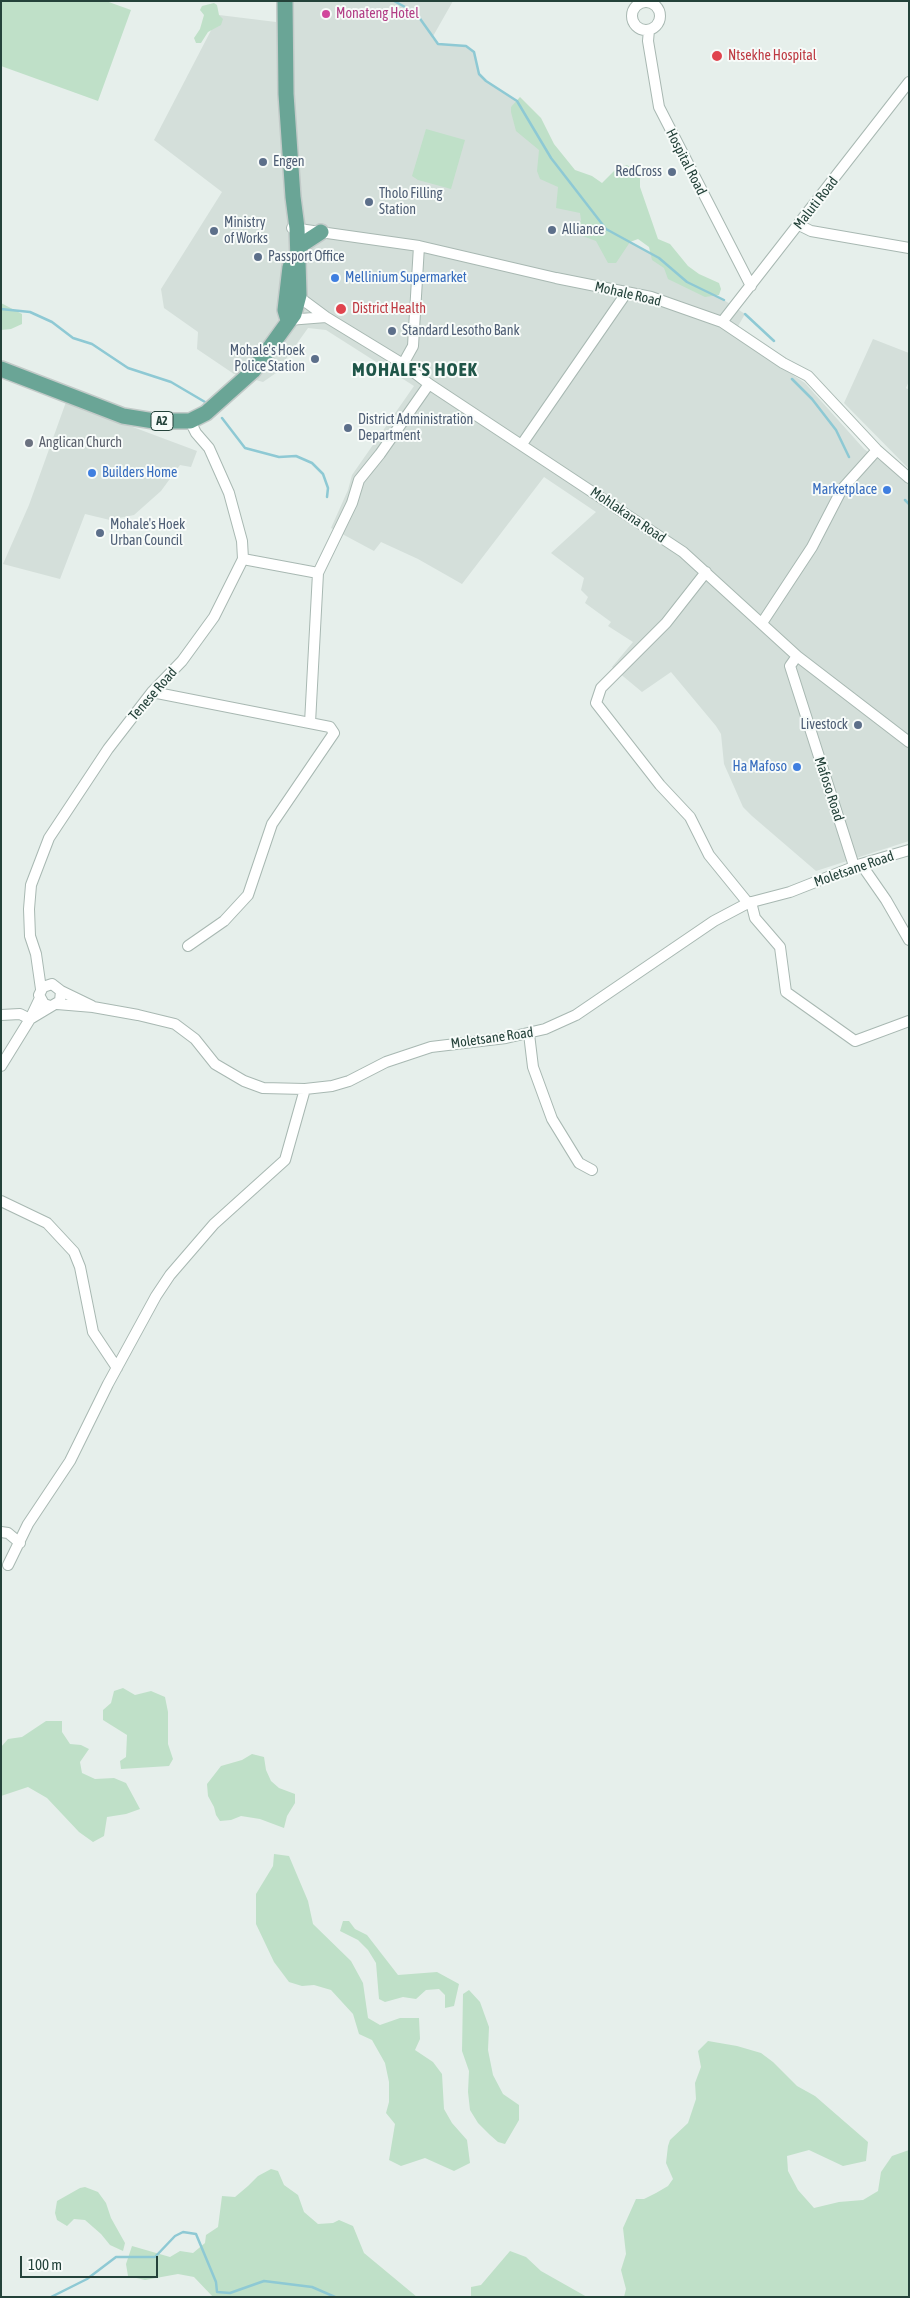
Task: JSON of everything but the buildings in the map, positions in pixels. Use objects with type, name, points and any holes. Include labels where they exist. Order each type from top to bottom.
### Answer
[{"type":"main road","name":"A2","points":[[1,369],[123,416],[154,421],[190,420],[206,413],[253,371],[294,314],[291,253],[294,228],[285,71],[285,1]]},
{"type":"main road","name":"A2","points":[[293,294],[298,247],[294,228]]},
{"type":"main road","points":[[298,247],[321,232]]},
{"type":"street","name":"Hospital Road","points":[[649,30],[648,41],[659,107],[751,286]]},
{"type":"street","name":"Maluti Road","points":[[722,322],[909,82]]},
{"type":"street","points":[[799,225],[811,231],[909,248]]},
{"type":"street","name":"Mohale Road","points":[[294,228],[419,246],[556,278],[651,297],[722,322],[783,363],[808,376],[877,450],[909,478]]},
{"type":"street","points":[[403,364],[413,346],[419,246]]},
{"type":"street","points":[[522,444],[627,292]]},
{"type":"street","name":"Mohlakana Road","points":[[293,294],[326,317],[403,364],[428,384],[522,444],[683,552],[797,656],[909,742]]},
{"type":"street","points":[[288,320],[326,317]]},
{"type":"street","points":[[310,723],[318,573],[352,503],[359,480],[380,454],[428,384]]},
{"type":"street","name":"Tenese Road","points":[[40,993],[39,969],[30,936],[29,909],[31,885],[49,838],[76,794],[108,748],[152,692],[182,661],[214,617],[242,559],[242,541],[229,493],[209,448],[196,433],[190,420]]},
{"type":"street","points":[[762,623],[812,546],[842,489],[877,450]]},
{"type":"street","points":[[242,559],[318,573]]},
{"type":"street","points":[[706,572],[666,623],[600,688],[596,704],[660,785],[690,816],[709,855],[750,903],[755,918],[780,947],[786,992],[855,1042],[909,1021]]},
{"type":"street","name":"Mafoso Road","points":[[797,656],[790,666],[857,865]]},
{"type":"street","points":[[152,692],[330,727],[334,733],[272,824],[248,895],[224,921],[188,946]]},
{"type":"street","name":"Moletsane Road","points":[[54,1005],[93,1006],[138,1015],[181,1027],[195,1039],[215,1064],[244,1081],[263,1088],[305,1089],[332,1086],[349,1081],[386,1062],[431,1047],[530,1034],[545,1030],[576,1015],[714,921],[750,903],[790,892],[857,865],[909,850]]},
{"type":"street","points":[[857,865],[886,900],[909,940]]},
{"type":"street","name":"Tenese Road","points":[[39,969],[57,987]]},
{"type":"street","points":[[1,1066],[30,1019],[40,993],[46,985],[57,987],[62,998],[30,1019]]},
{"type":"street","name":"Moletsane Road","points":[[57,987],[93,1006]]},
{"type":"street","points":[[40,993],[44,1004],[54,1005]]},
{"type":"street","points":[[1,1015],[20,1014],[30,1019]]},
{"type":"street","points":[[530,1034],[533,1067],[552,1119],[579,1163],[592,1170]]},
{"type":"street","points":[[8,1565],[28,1524],[70,1461],[117,1368],[156,1296],[170,1275],[214,1224],[285,1160],[305,1089]]},
{"type":"street","points":[[1,1202],[47,1223],[74,1252],[80,1267],[93,1332],[117,1368]]},
{"type":"street","points":[[1,1532],[8,1533],[20,1543]]},
{"type":"shaded area","points":[[276,1],[453,1],[432,38],[438,44],[466,46],[474,52],[479,74],[486,81],[517,101],[630,242],[659,258],[706,293],[724,300],[745,314],[733,335],[805,383],[864,449],[909,481],[909,841],[816,871],[743,807],[724,764],[721,734],[716,726],[671,672],[642,692],[612,667],[633,642],[608,626],[611,622],[585,603],[588,597],[581,590],[584,578],[551,553],[596,512],[544,477],[462,584],[418,559],[381,542],[374,551],[331,528],[348,490],[352,475],[414,386],[326,330],[308,328],[276,373],[263,382],[234,374],[197,349],[198,332],[164,308],[161,289],[222,192],[154,140],[219,15],[276,22]]},
{"type":"shaded area","points":[[873,339],[909,353],[909,381],[906,388],[909,390],[909,469],[844,403]]},
{"type":"shaded area","points":[[66,402],[197,451],[191,467],[180,465],[161,491],[134,515],[110,520],[85,514],[60,579],[3,564],[29,505]]},
{"type":"green space","points":[[1,1],[106,1],[131,10],[98,101],[1,66]]},
{"type":"green space","points":[[214,3],[217,5],[219,15],[223,19],[221,25],[208,32],[201,43],[196,43],[194,38],[200,29],[204,15],[200,10],[202,6]]},
{"type":"green space","points":[[520,97],[541,118],[554,144],[575,170],[592,176],[602,183],[616,169],[627,165],[640,174],[640,187],[658,239],[670,244],[688,266],[699,274],[719,283],[721,289],[719,295],[705,297],[668,279],[664,268],[652,260],[649,247],[638,239],[630,242],[616,263],[608,263],[596,241],[580,235],[578,229],[581,220],[580,213],[556,208],[558,187],[540,179],[537,171],[539,150],[516,131],[511,112],[511,107]]},
{"type":"green space","points":[[426,129],[465,140],[451,189],[418,180],[412,176]]},
{"type":"green space","points":[[1,303],[22,314],[22,324],[11,329],[1,330]]},
{"type":"green space","points":[[123,1688],[135,1695],[151,1691],[165,1697],[168,1712],[168,1744],[173,1759],[169,1766],[121,1769],[120,1761],[126,1757],[127,1735],[103,1720],[103,1710],[111,1703],[114,1691]]},
{"type":"green space","points":[[46,1721],[62,1721],[62,1732],[70,1744],[81,1745],[89,1749],[80,1762],[82,1773],[95,1779],[114,1778],[126,1783],[140,1809],[126,1814],[107,1817],[104,1836],[93,1842],[79,1832],[47,1798],[28,1787],[1,1796],[1,1747],[8,1739],[22,1737]]},
{"type":"green space","points":[[252,1754],[264,1757],[266,1770],[271,1781],[279,1788],[295,1794],[295,1803],[287,1816],[284,1828],[260,1819],[241,1816],[231,1820],[220,1821],[216,1815],[208,1796],[207,1784],[221,1766],[242,1760]]},
{"type":"green space","points":[[274,1854],[289,1856],[308,1901],[313,1924],[351,1961],[363,1983],[368,2018],[380,2025],[400,2018],[419,2018],[420,2039],[415,2050],[433,2062],[442,2074],[444,2109],[452,2123],[467,2140],[470,2163],[454,2171],[425,2158],[401,2166],[389,2160],[395,2124],[386,2113],[389,2102],[389,2082],[385,2063],[372,2040],[359,2034],[353,2014],[331,1990],[314,1985],[302,1986],[289,1982],[274,1962],[256,1924],[256,1894],[273,1866]]},
{"type":"green space","points":[[343,1921],[349,1921],[355,1929],[367,1935],[398,1975],[437,1972],[459,1984],[454,2006],[445,2008],[445,1995],[439,1989],[426,1990],[416,1999],[403,1997],[385,2002],[379,1999],[376,1963],[368,1950],[358,1940],[340,1931]]},
{"type":"green space","points":[[469,1990],[480,2002],[489,2027],[488,2050],[493,2075],[503,2094],[519,2105],[519,2120],[505,2144],[498,2142],[490,2135],[478,2123],[470,2110],[468,2092],[469,2071],[462,2051],[463,1994]]},
{"type":"green space","points":[[708,2041],[737,2046],[761,2053],[797,2086],[815,2096],[868,2142],[866,2161],[843,2166],[809,2150],[787,2156],[788,2171],[798,2190],[814,2208],[839,2202],[863,2200],[878,2191],[881,2172],[892,2156],[909,2150],[909,2297],[624,2297],[626,2289],[621,2270],[626,2254],[623,2228],[636,2199],[644,2199],[656,2193],[668,2186],[673,2179],[666,2163],[668,2146],[670,2140],[688,2123],[696,2099],[695,2083],[701,2067],[698,2051]]},
{"type":"green space","points":[[271,2169],[278,2171],[284,2185],[298,2195],[304,2212],[318,2224],[333,2223],[339,2220],[353,2226],[364,2253],[417,2297],[213,2297],[194,2277],[178,2274],[145,2280],[128,2276],[126,2264],[132,2246],[170,2257],[180,2251],[193,2253],[205,2243],[206,2235],[218,2227],[222,2196],[235,2197],[258,2176]]},
{"type":"green space","points":[[85,2187],[98,2192],[106,2203],[111,2218],[125,2243],[123,2251],[110,2245],[85,2220],[74,2219],[67,2226],[57,2220],[55,2213],[57,2201]]},
{"type":"green space","points":[[510,2251],[526,2257],[541,2271],[587,2297],[471,2297],[471,2287],[481,2285]]},
{"type":"waterway","points":[[394,1],[416,13],[438,44],[466,46],[474,52],[479,74],[486,81],[517,101],[551,158],[606,229],[659,258],[687,282],[724,300]]},
{"type":"waterway","points":[[1,309],[30,312],[52,322],[73,338],[92,344],[128,368],[171,382],[205,402]]},
{"type":"waterway","points":[[745,314],[774,341]]},
{"type":"waterway","points":[[792,379],[812,399],[836,430],[849,457]]},
{"type":"waterway","points":[[222,418],[245,448],[279,457],[296,456],[312,463],[323,474],[328,488],[327,497]]},
{"type":"waterway","points":[[905,500],[909,504]]},
{"type":"waterway","points":[[51,2297],[87,2279],[116,2257],[155,2257],[175,2236],[183,2232],[196,2234],[216,2282],[217,2292],[230,2293],[264,2281],[312,2287],[335,2297]]},
{"type":"place","name":"Monateng Hotel","points":[[326,14]]},
{"type":"place","name":"Ntsekhe Hospital","points":[[717,56]]},
{"type":"place","name":"Engen","points":[[263,162]]},
{"type":"place","name":"RedCross","points":[[672,172]]},
{"type":"place","name":"Tholo Filling Station","points":[[369,202]]},
{"type":"place","name":"Alliance","points":[[552,230]]},
{"type":"place","name":"Ministry of Works","points":[[214,231]]},
{"type":"place","name":"Passport Office","points":[[258,257]]},
{"type":"place","name":"Mellinium Supermarket","points":[[335,278]]},
{"type":"place","name":"District Health","points":[[341,309]]},
{"type":"place","name":"Standard Lesotho Bank","points":[[392,331]]},
{"type":"place","name":"Mohale's Hoek Police Station","points":[[315,359]]},
{"type":"place","name":"District Administration Department","points":[[348,428]]},
{"type":"place","name":"Anglican Church","points":[[29,443]]},
{"type":"place","name":"Builders Home","points":[[92,473]]},
{"type":"place","name":"Marketplace","points":[[887,490]]},
{"type":"place","name":"Mohale's Hoek Urban Council","points":[[100,533]]},
{"type":"place","name":"Livestock","points":[[858,725]]},
{"type":"place","name":"Ha Mafoso","points":[[797,767]]},
{"type":"district","name":"MOHALE'S HOEK","points":[[415,370]]}]
